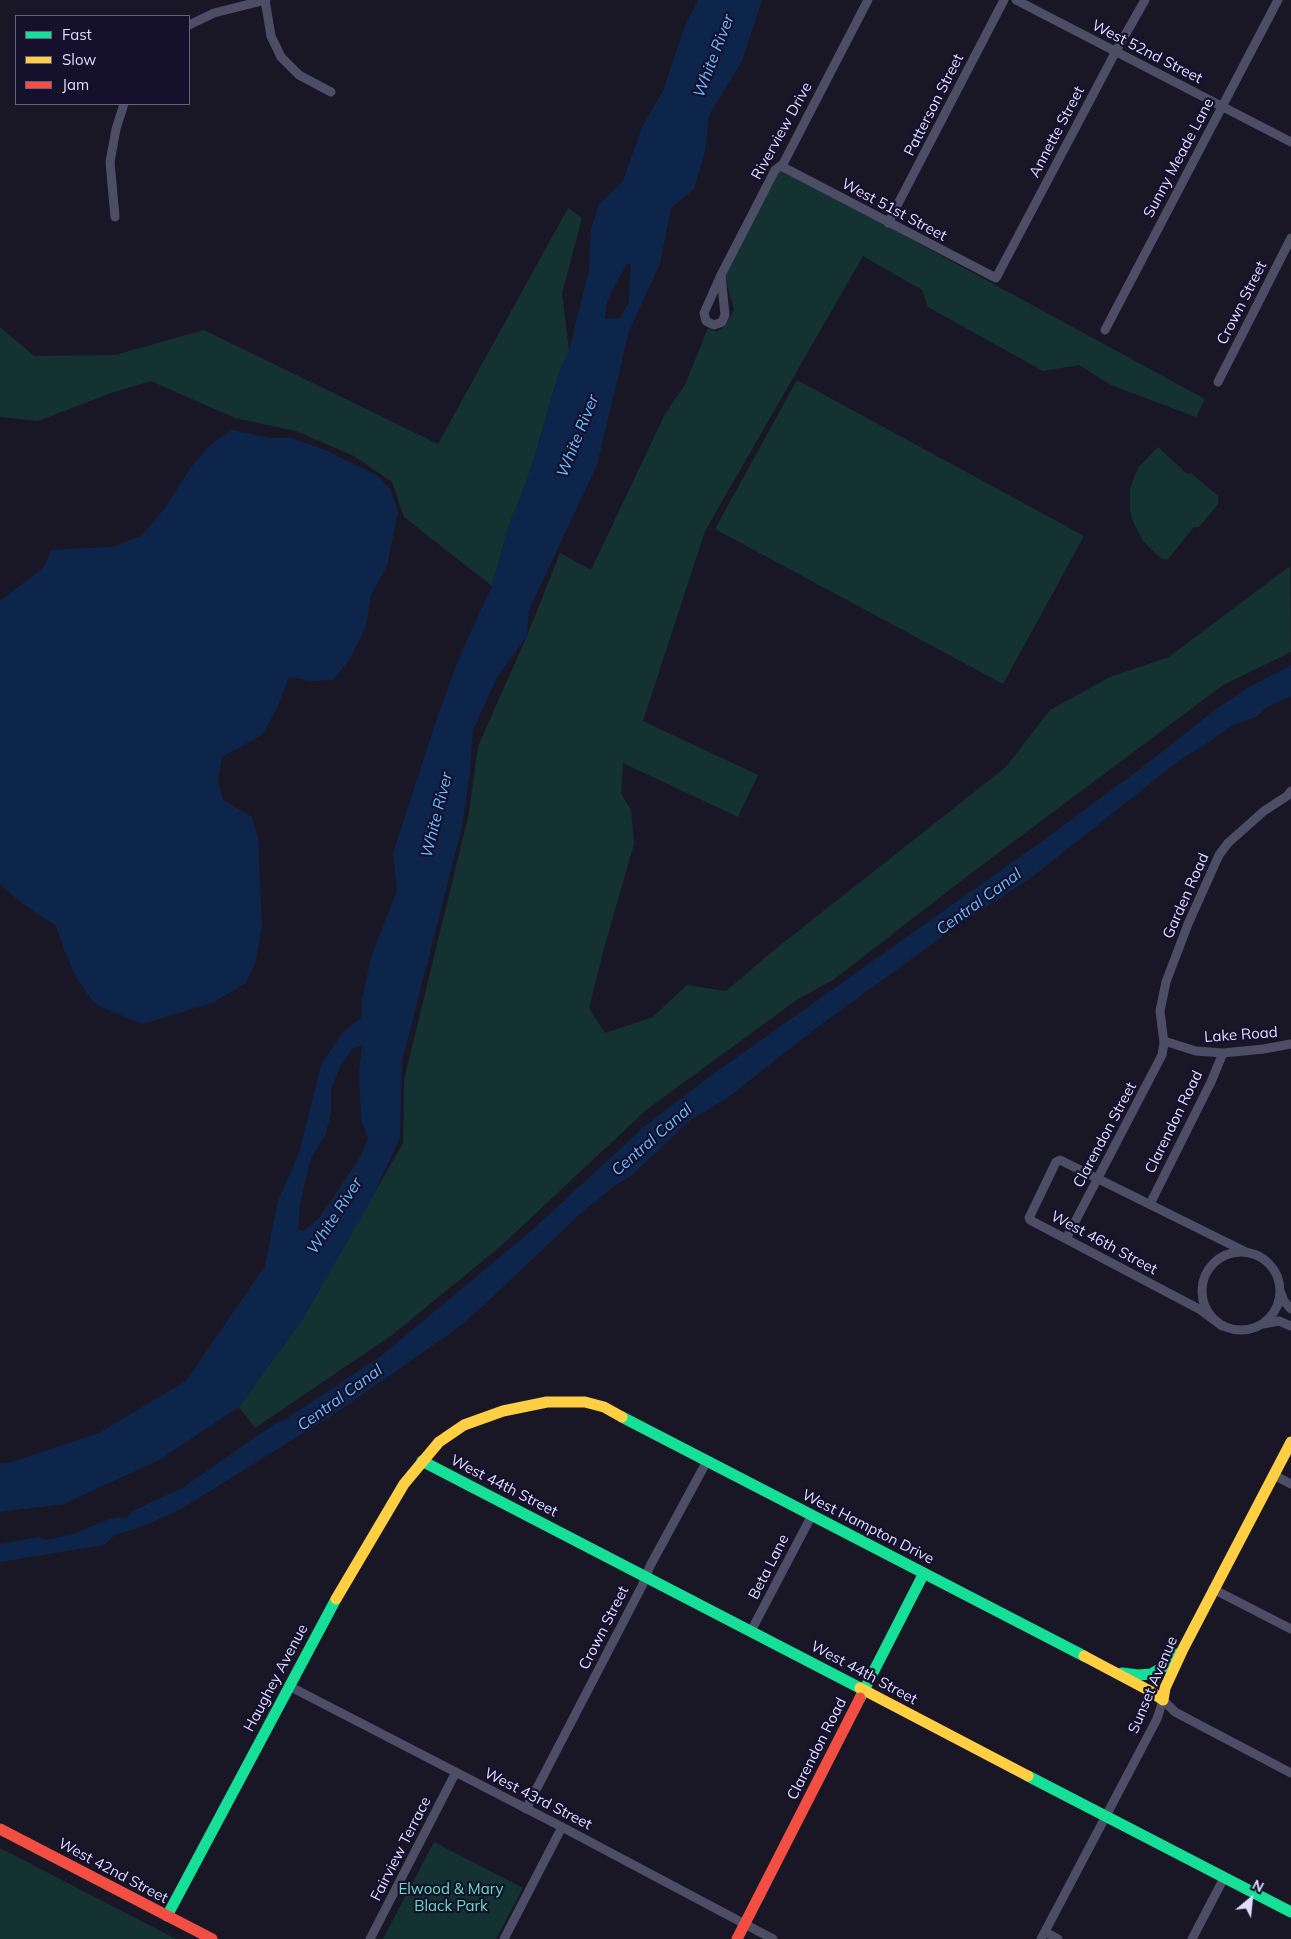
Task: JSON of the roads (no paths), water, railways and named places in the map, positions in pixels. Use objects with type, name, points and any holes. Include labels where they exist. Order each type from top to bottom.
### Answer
[{"type":"street","points":[[190,25],[221,11],[265,0],[271,36],[281,57],[298,75],[331,92]]},
{"type":"street","name":"Riverview Drive","points":[[721,275],[725,315],[722,322],[714,325],[706,320],[704,313],[721,275],[775,170],[781,166],[868,0]]},
{"type":"street","name":"Patterson Street","points":[[888,223],[1004,0]]},
{"type":"street","name":"West 52nd Street","points":[[1016,0],[1291,142]]},
{"type":"street","name":"Annette Street","points":[[996,278],[1145,0]]},
{"type":"street","name":"Sunny Meade Lane","points":[[1105,330],[1278,0]]},
{"type":"street","points":[[115,217],[110,162],[116,129],[124,105]]},
{"type":"street","name":"West 51st Street","points":[[781,166],[996,278]]},
{"type":"street","name":"Crown Street","points":[[1218,382],[1291,238]]},
{"type":"street","name":"Garden Road","points":[[1164,1041],[1160,1011],[1166,982],[1188,924],[1219,855],[1228,843],[1264,811],[1287,796],[1291,791]]},
{"type":"street","name":"Lake Road","points":[[1164,1041],[1196,1051],[1222,1053],[1259,1050],[1291,1044]]},
{"type":"street","name":"Clarendon Street","points":[[1066,1239],[1160,1058],[1164,1041]]},
{"type":"street","name":"Clarendon Road","points":[[1150,1204],[1208,1089],[1222,1053]]},
{"type":"street","name":"West 46th Street","points":[[1291,1309],[1284,1301],[1277,1275],[1269,1264],[1258,1256],[1246,1252],[1062,1160],[1056,1162],[1029,1219],[1199,1309],[1222,1326],[1241,1331],[1279,1321],[1291,1326]]},
{"type":"street","points":[[1222,1326],[1212,1319],[1204,1304],[1202,1286],[1205,1274],[1212,1264],[1222,1256],[1234,1252],[1246,1252]]},
{"type":"street","points":[[1263,1324],[1272,1316],[1278,1306],[1280,1288]]},
{"type":"street","name":"West Hampton Drive","points":[[422,1461],[439,1442],[464,1425],[482,1417],[547,1402],[568,1400],[604,1407],[1150,1691],[1175,1712],[1291,1773]]},
{"type":"street","name":"Sunset Avenue","points":[[1043,1936],[1157,1720],[1165,1688],[1183,1649],[1291,1442]]},
{"type":"street","name":"West 44th Street","points":[[422,1461],[1291,1912]]},
{"type":"street","name":"Haughey Avenue","points":[[167,1916],[356,1562],[404,1484],[422,1461]]},
{"type":"street","name":"Crown Street","points":[[526,1809],[706,1461]]},
{"type":"street","points":[[1274,1475],[1291,1484]]},
{"type":"street","name":"Beta Lane","points":[[752,1632],[812,1515]]},
{"type":"street","name":"Clarendon Road","points":[[736,1939],[924,1573]]},
{"type":"street","points":[[1213,1589],[1291,1629]]},
{"type":"street","points":[[1112,1671],[1132,1675],[1151,1674],[1165,1666],[1183,1649]]},
{"type":"street","name":"West 43rd Street","points":[[289,1686],[562,1827],[773,1939]]},
{"type":"street","name":"Fairview Terrace","points":[[370,1939],[456,1772]]},
{"type":"street","points":[[504,1939],[562,1827]]},
{"type":"street","name":"West 42nd Street","points":[[0,1829],[212,1939]]},
{"type":"street","points":[[1192,1939],[1224,1878]]},
{"type":"street","points":[[1043,1936],[1058,1939]]},
{"type":"water","name":"White River","points":[[698,0],[762,0],[742,61],[709,115],[705,152],[694,189],[671,208],[660,264],[629,331],[597,465],[529,610],[527,636],[497,677],[473,730],[470,773],[462,827],[402,1062],[400,1138],[369,1204],[302,1320],[239,1407],[159,1460],[64,1504],[0,1512],[0,1463],[9,1463],[99,1433],[186,1381],[265,1266],[278,1201],[299,1153],[321,1065],[342,1033],[361,1018],[362,998],[372,954],[397,891],[393,853],[438,715],[461,653],[492,586],[508,528],[530,472],[558,376],[569,350],[589,271],[591,230],[599,204],[623,181],[642,127],[663,91],[685,26]],"holes":[[[627,264],[631,264],[629,302],[620,318],[605,319],[606,304]],[[362,1045],[359,1072],[361,1119],[368,1139],[359,1159],[319,1218],[303,1231],[298,1229],[300,1204],[311,1158],[325,1136],[331,1113],[331,1089],[341,1065],[352,1049]]]},
{"type":"water","points":[[232,430],[270,438],[292,438],[323,449],[377,475],[391,490],[398,512],[387,566],[371,595],[366,627],[349,660],[333,680],[312,681],[289,677],[276,710],[262,735],[222,757],[218,780],[223,800],[252,817],[258,838],[262,926],[256,961],[246,983],[212,1003],[142,1024],[94,1003],[78,980],[66,955],[56,926],[23,904],[0,884],[0,601],[44,567],[51,550],[112,547],[141,536],[165,508],[189,470],[209,446]]},
{"type":"water","name":"Central Canal","points":[[1291,665],[1291,696],[1266,708],[1257,716],[1231,726],[1181,759],[1028,880],[961,923],[812,1031],[730,1096],[689,1121],[632,1175],[617,1184],[582,1212],[455,1330],[334,1414],[181,1509],[141,1527],[115,1535],[104,1545],[0,1562],[0,1544],[38,1537],[46,1540],[73,1534],[109,1519],[127,1518],[131,1512],[184,1487],[278,1422],[283,1421],[381,1356],[531,1231],[645,1126],[709,1077],[1041,842],[1140,769],[1219,707],[1251,686]]},
{"type":"park label","name":"Elwood & Mary Black Park","points":[[451,1898]]}]
